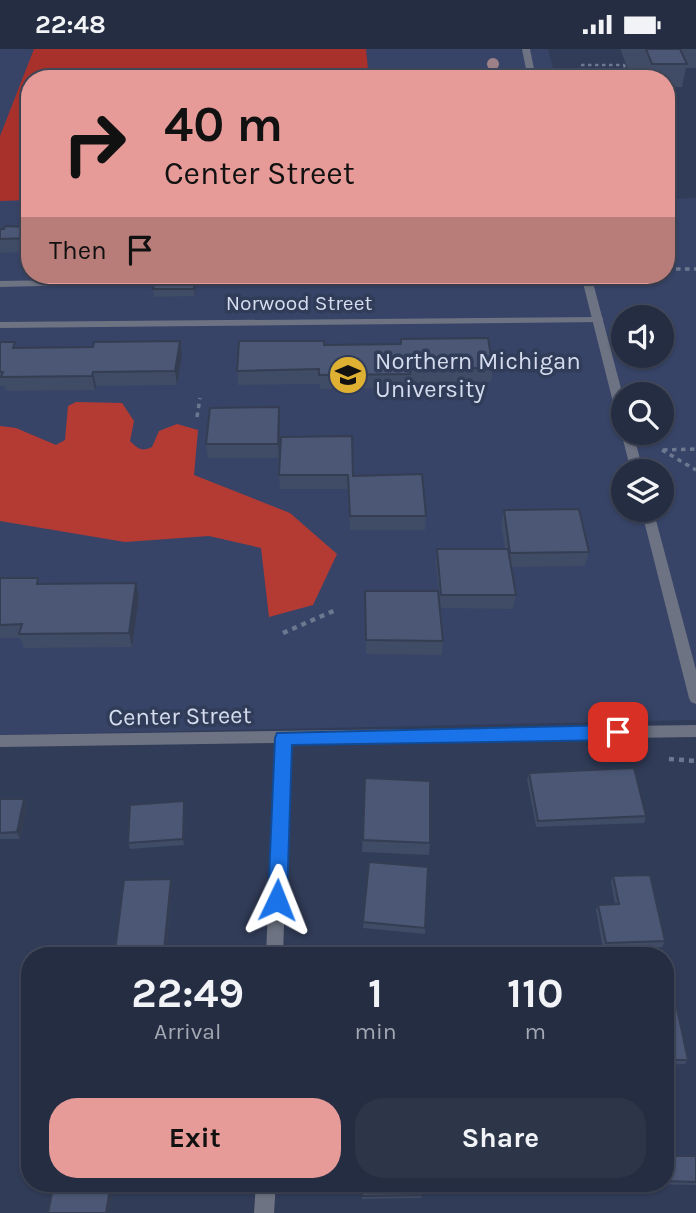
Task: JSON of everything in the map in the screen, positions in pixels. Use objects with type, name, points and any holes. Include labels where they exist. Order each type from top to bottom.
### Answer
[{"type":"street","points":[[526,49],[530,70]]},
{"type":"street","points":[[0,284],[21,284]]},
{"type":"street","points":[[588,284],[614,382]]},
{"type":"street","name":"Norwood Street","points":[[0,325],[598,320]]},
{"type":"street","points":[[650,522],[696,698]]},
{"type":"street","name":"Center Street","points":[[0,741],[696,731]]},
{"type":"street","points":[[275,947],[284,738]]},
{"type":"street","points":[[264,1213],[265,1192]]},
{"type":"path","points":[[581,65],[624,65],[626,70]]},
{"type":"path","points":[[675,269],[696,269]]},
{"type":"path","points":[[198,417],[200,398]]},
{"type":"path","points":[[696,449],[662,450],[696,470]]},
{"type":"path","points":[[284,633],[338,609]]},
{"type":"path","points":[[669,759],[696,761]]},
{"type":"shaded area","name":"Northern Michigan University","points":[[0,49],[548,49],[554,70],[21,70],[21,284],[675,284],[675,199],[696,198],[696,720],[0,735]]},
{"type":"shaded area","points":[[34,49],[366,49],[368,70],[26,70]]},
{"type":"shaded area","points":[[21,82],[21,200],[0,201],[0,136]]},
{"type":"shaded area","points":[[76,402],[122,403],[134,421],[130,441],[140,449],[152,447],[159,431],[177,424],[198,430],[194,475],[290,513],[337,554],[313,605],[269,617],[261,548],[209,536],[125,542],[0,521],[0,426],[16,428],[56,445],[65,440],[68,406]]},
{"type":"building","points":[[646,49],[680,49],[687,64],[652,64]]},
{"type":"building","points":[[5,226],[21,227],[21,238],[0,239],[0,229]]},
{"type":"building","points":[[154,284],[194,284],[194,289],[153,289]]},
{"type":"building","points":[[488,338],[493,368],[410,369],[410,374],[319,375],[319,369],[237,371],[239,341],[324,341],[324,345],[401,344],[401,339]]},
{"type":"building","points":[[180,341],[175,371],[93,372],[92,376],[1,377],[3,372],[0,372],[0,342],[15,342],[13,348],[93,347],[94,342]]},
{"type":"building","points":[[279,407],[278,444],[206,444],[210,408]]},
{"type":"building","points":[[352,436],[353,476],[422,474],[426,516],[350,516],[348,475],[279,475],[281,437]]},
{"type":"building","points":[[579,509],[589,552],[510,553],[504,510]]},
{"type":"building","points":[[437,549],[508,549],[516,595],[441,595]]},
{"type":"building","points":[[0,578],[38,578],[37,584],[136,583],[129,633],[19,634],[22,624],[0,625]]},
{"type":"building","points":[[365,591],[438,591],[443,641],[366,640]]},
{"type":"building","points":[[634,768],[646,816],[538,821],[529,773]]},
{"type":"building","points":[[365,778],[430,781],[430,843],[363,840]]},
{"type":"building","points":[[0,799],[24,799],[17,832],[0,833]]},
{"type":"building","points":[[184,801],[183,839],[128,843],[130,805]]},
{"type":"building","points":[[369,862],[428,867],[425,928],[363,922]]},
{"type":"building","points":[[650,875],[665,941],[606,943],[598,905],[619,904],[613,876]]},
{"type":"building","points":[[171,879],[164,947],[116,947],[124,880]]},
{"type":"building","points":[[674,995],[688,1060],[674,1060]]},
{"type":"building","points":[[674,1150],[675,1156],[696,1156],[696,1182],[674,1181]]},
{"type":"building","points":[[52,1192],[110,1192],[106,1213],[48,1213]]},
{"type":"building","points":[[362,1192],[422,1192],[422,1195],[362,1196]]},
{"type":"place","name":"Northern Michigan University","points":[[348,375]]},
{"type":"route","points":[[277,900],[284,738],[618,732]]}]
